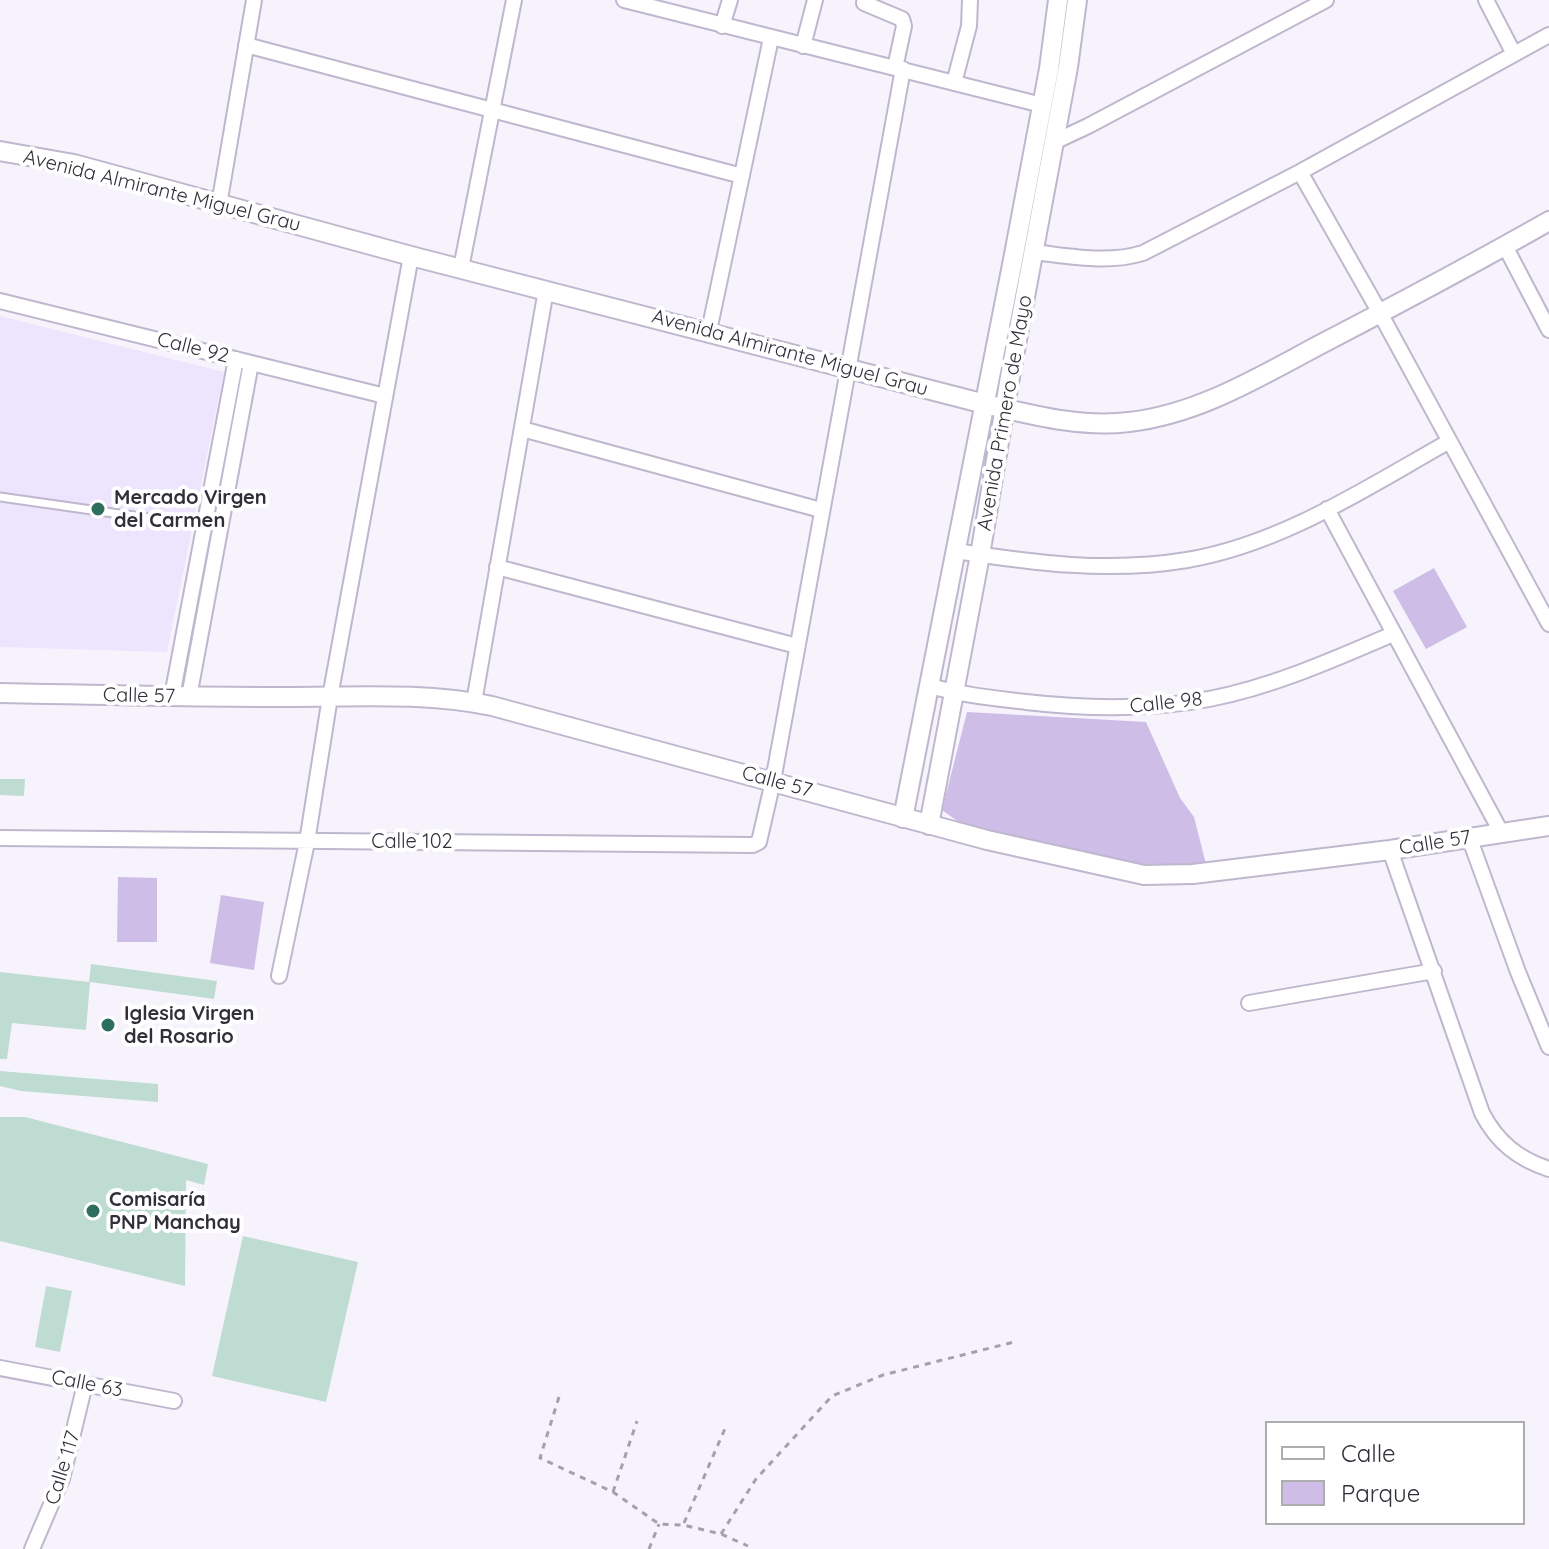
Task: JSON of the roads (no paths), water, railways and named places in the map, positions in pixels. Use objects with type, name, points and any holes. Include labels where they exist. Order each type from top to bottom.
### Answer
[{"type":"street","points":[[219,205],[254,0]]},
{"type":"street","points":[[461,268],[514,0]]},
{"type":"street","points":[[624,0],[1042,105]]},
{"type":"street","points":[[722,26],[730,0]]},
{"type":"street","points":[[803,46],[815,0]]},
{"type":"street","points":[[954,83],[969,26],[970,0]]},
{"type":"street","name":"Avenida Primero de Mayo","points":[[903,818],[1042,105],[1058,0]]},
{"type":"street","name":"Avenida Primero de Mayo","points":[[929,825],[980,555],[1077,0]]},
{"type":"street","points":[[1054,142],[1326,0]]},
{"type":"street","points":[[1486,0],[1514,54]]},
{"type":"street","points":[[773,781],[904,26],[895,6],[864,3]]},
{"type":"street","points":[[1033,252],[1105,260],[1124,259],[1143,253],[1300,172],[1549,35]]},
{"type":"street","points":[[709,331],[771,38]]},
{"type":"street","points":[[246,45],[742,176]]},
{"type":"street","name":"Avenida Almirante Miguel Grau","points":[[0,151],[74,164],[411,256],[985,404],[1052,419],[1103,424],[1166,415],[1217,398],[1549,221]]},
{"type":"street","points":[[1300,172],[1549,624]]},
{"type":"street","points":[[1505,246],[1549,330]]},
{"type":"street","points":[[279,976],[307,842],[330,697],[411,256]]},
{"type":"street","points":[[474,702],[546,290]]},
{"type":"street","name":"Calle 92","points":[[0,301],[385,396]]},
{"type":"street","points":[[180,696],[205,526],[236,359]]},
{"type":"street","points":[[180,696],[251,363]]},
{"type":"street","points":[[522,429],[821,510]]},
{"type":"street","points":[[956,551],[1052,565],[1112,567],[1191,560],[1281,531],[1448,442]]},
{"type":"street","points":[[1327,509],[1501,832]]},
{"type":"street","points":[[497,567],[797,646]]},
{"type":"street","name":"Calle 98","points":[[930,686],[953,693],[1064,706],[1131,707],[1184,702],[1256,686],[1393,634]]},
{"type":"street","name":"Calle 57","points":[[0,693],[429,697],[474,702],[929,825],[1079,862],[1155,875],[1193,874],[1390,850],[1549,826]]},
{"type":"street","name":"Calle 102","points":[[0,838],[753,845],[762,836],[773,781]]},
{"type":"street","points":[[1469,837],[1549,1047]]},
{"type":"street","points":[[1390,850],[1488,1125],[1514,1153],[1549,1169]]},
{"type":"street","points":[[1249,1003],[1434,971]]},
{"type":"street","name":"Calle 63","points":[[0,1368],[174,1401]]},
{"type":"street","name":"Calle 117","points":[[32,1549],[62,1479],[85,1384]]},
{"type":"lane","points":[[0,497],[205,526]]},
{"type":"place","name":"Mercado Virgen del Carmen","points":[[98,509]]},
{"type":"place","name":"Iglesia Virgen del Rosario","points":[[108,1025]]},
{"type":"place","name":"Comisaría PNP Manchay","points":[[93,1211]]}]
